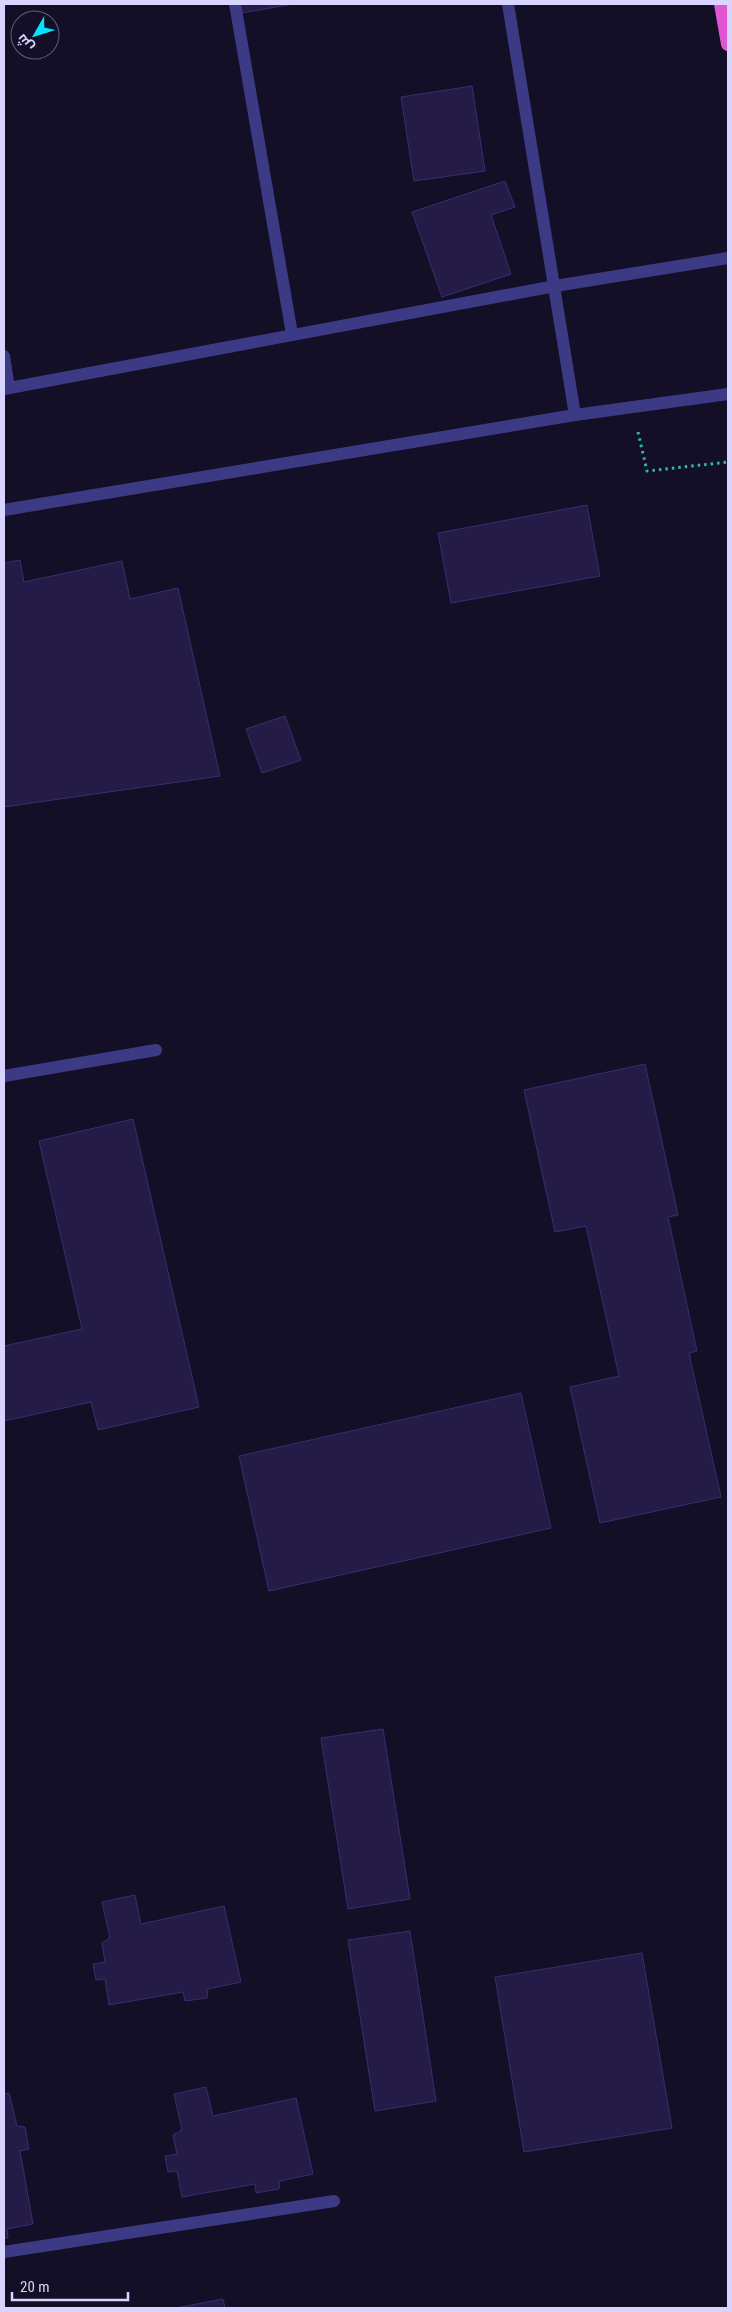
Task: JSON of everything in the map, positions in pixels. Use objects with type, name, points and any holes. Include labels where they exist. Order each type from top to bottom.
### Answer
[{"type":"highway","points":[[721,4],[728,44]]},
{"type":"street","points":[[234,4],[292,334]]},
{"type":"street","points":[[508,4],[575,415]]},
{"type":"street","points":[[4,356],[6,388],[554,286],[728,258]]},
{"type":"street","points":[[4,510],[575,415],[728,394]]},
{"type":"street","points":[[4,1076],[156,1050]]},
{"type":"street","points":[[4,2252],[334,2200]]},
{"type":"path","points":[[633,407],[647,471],[728,462]]},
{"type":"building","points":[[240,4],[293,4],[242,13]]},
{"type":"building","points":[[472,86],[485,171],[414,181],[401,97]]},
{"type":"building","points":[[505,181],[515,207],[491,215],[511,274],[442,297],[412,212]]},
{"type":"building","points":[[587,505],[600,576],[451,603],[438,533]]},
{"type":"building","points":[[20,560],[24,582],[122,561],[130,599],[178,588],[220,776],[4,807],[4,563]]},
{"type":"building","points":[[285,716],[301,760],[262,773],[246,729]]},
{"type":"building","points":[[645,1064],[678,1215],[668,1217],[697,1351],[689,1353],[721,1497],[600,1523],[570,1387],[619,1376],[586,1226],[555,1232],[524,1090]]},
{"type":"building","points":[[133,1119],[199,1407],[98,1430],[91,1402],[4,1421],[4,1346],[82,1329],[39,1141]]},
{"type":"building","points":[[521,1393],[551,1528],[269,1591],[239,1456]]},
{"type":"building","points":[[383,1729],[410,1899],[348,1909],[321,1738]]},
{"type":"building","points":[[135,1895],[141,1924],[224,1906],[241,1982],[208,1989],[207,1998],[185,2001],[183,1992],[109,2005],[105,1979],[96,1980],[93,1964],[105,1962],[102,1943],[110,1938],[102,1902]]},
{"type":"building","points":[[410,1931],[436,2101],[375,2111],[348,1940]]},
{"type":"building","points":[[642,1953],[672,2128],[524,2152],[495,1977]]},
{"type":"building","points":[[206,2087],[213,2116],[296,2098],[313,2174],[280,2181],[279,2189],[256,2193],[255,2184],[182,2197],[177,2171],[168,2172],[165,2156],[177,2154],[173,2135],[182,2130],[174,2094]]},
{"type":"building","points":[[9,2093],[17,2126],[25,2127],[29,2149],[20,2151],[33,2224],[7,2229],[8,2238],[4,2239],[4,2094]]},
{"type":"building","points":[[223,2299],[225,2308],[176,2308]]}]
